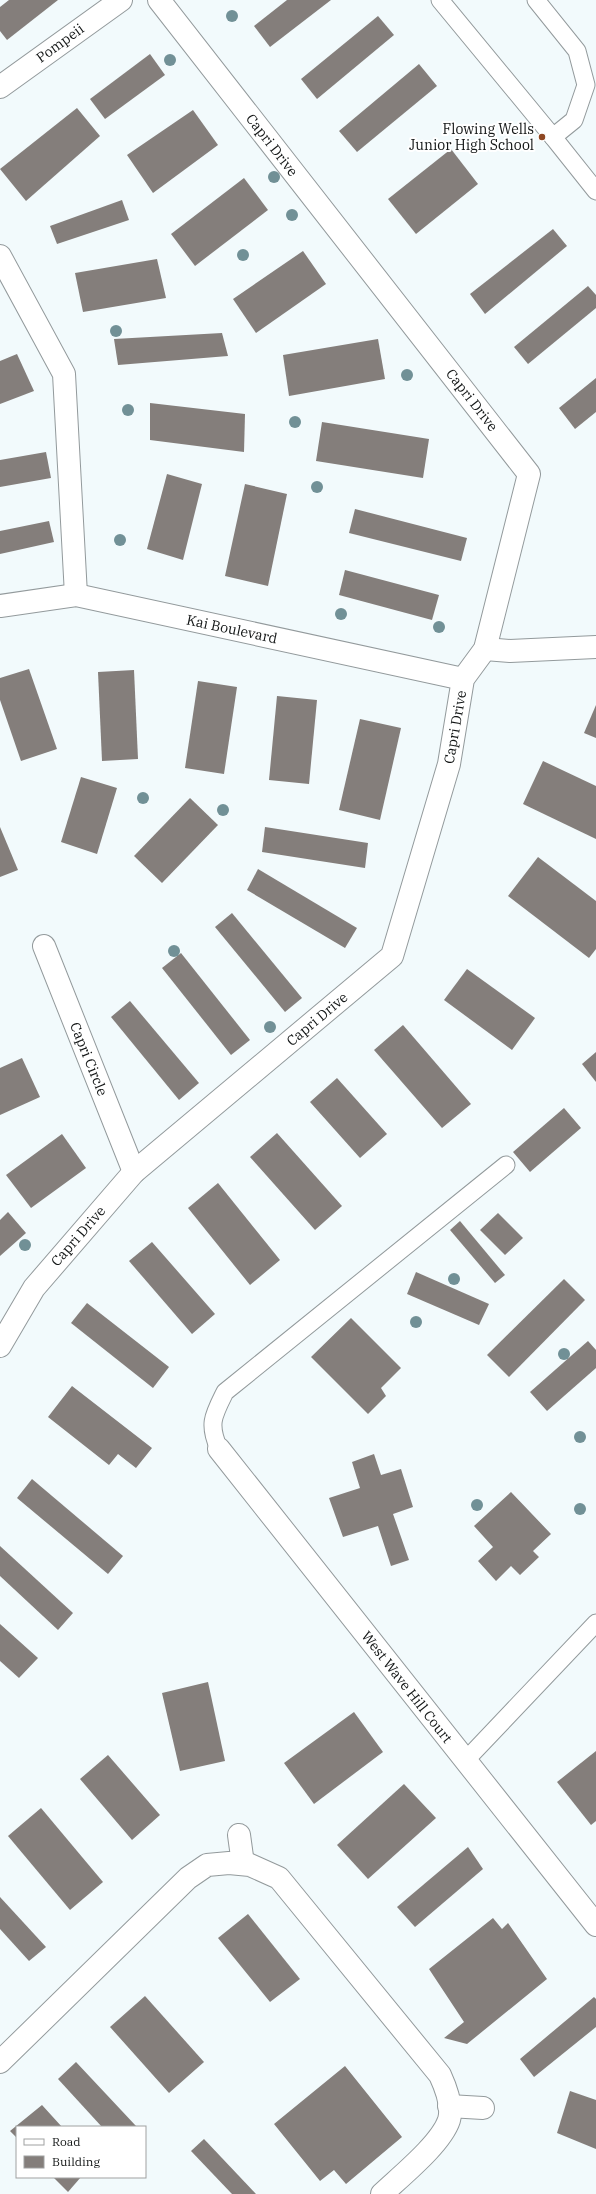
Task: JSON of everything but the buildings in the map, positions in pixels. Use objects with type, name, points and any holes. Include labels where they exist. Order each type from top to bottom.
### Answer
[{"type":"street","name":"Pompeii","points":[[0,87],[121,0]]},
{"type":"street","name":"Capri Drive","points":[[0,1346],[34,1288],[134,1172],[392,956],[449,764],[463,679],[485,649],[529,474],[159,0]]},
{"type":"street","points":[[0,256],[64,374],[76,595]]},
{"type":"street","name":"Kai Boulevard","points":[[0,606],[76,595],[463,679]]},
{"type":"street","points":[[485,649],[510,651],[596,647]]},
{"type":"street","name":"Capri Circle","points":[[44,946],[134,1172]]},
{"type":"street","name":"West Wave Hill Court","points":[[219,1449],[596,1925]]},
{"type":"street","points":[[239,1836],[243,1864]]},
{"type":"street","points":[[0,2062],[188,1878],[207,1865],[229,1863],[243,1864],[263,1869],[279,1878],[440,2075],[448,2093],[449,2120],[433,2145],[382,2194]]},
{"type":"street","points":[[449,2106],[483,2108]]},
{"type":"lane","points":[[440,0],[554,137],[596,191]]},
{"type":"lane","points":[[536,0],[577,51],[586,85],[574,120],[554,137]]},
{"type":"lane","points":[[219,1449],[212,1432],[215,1413],[225,1392],[506,1165]]},
{"type":"lane","points":[[465,1760],[596,1623]]},
{"type":"place","name":"Flowing Wells Junior High School","points":[[542,137]]}]
